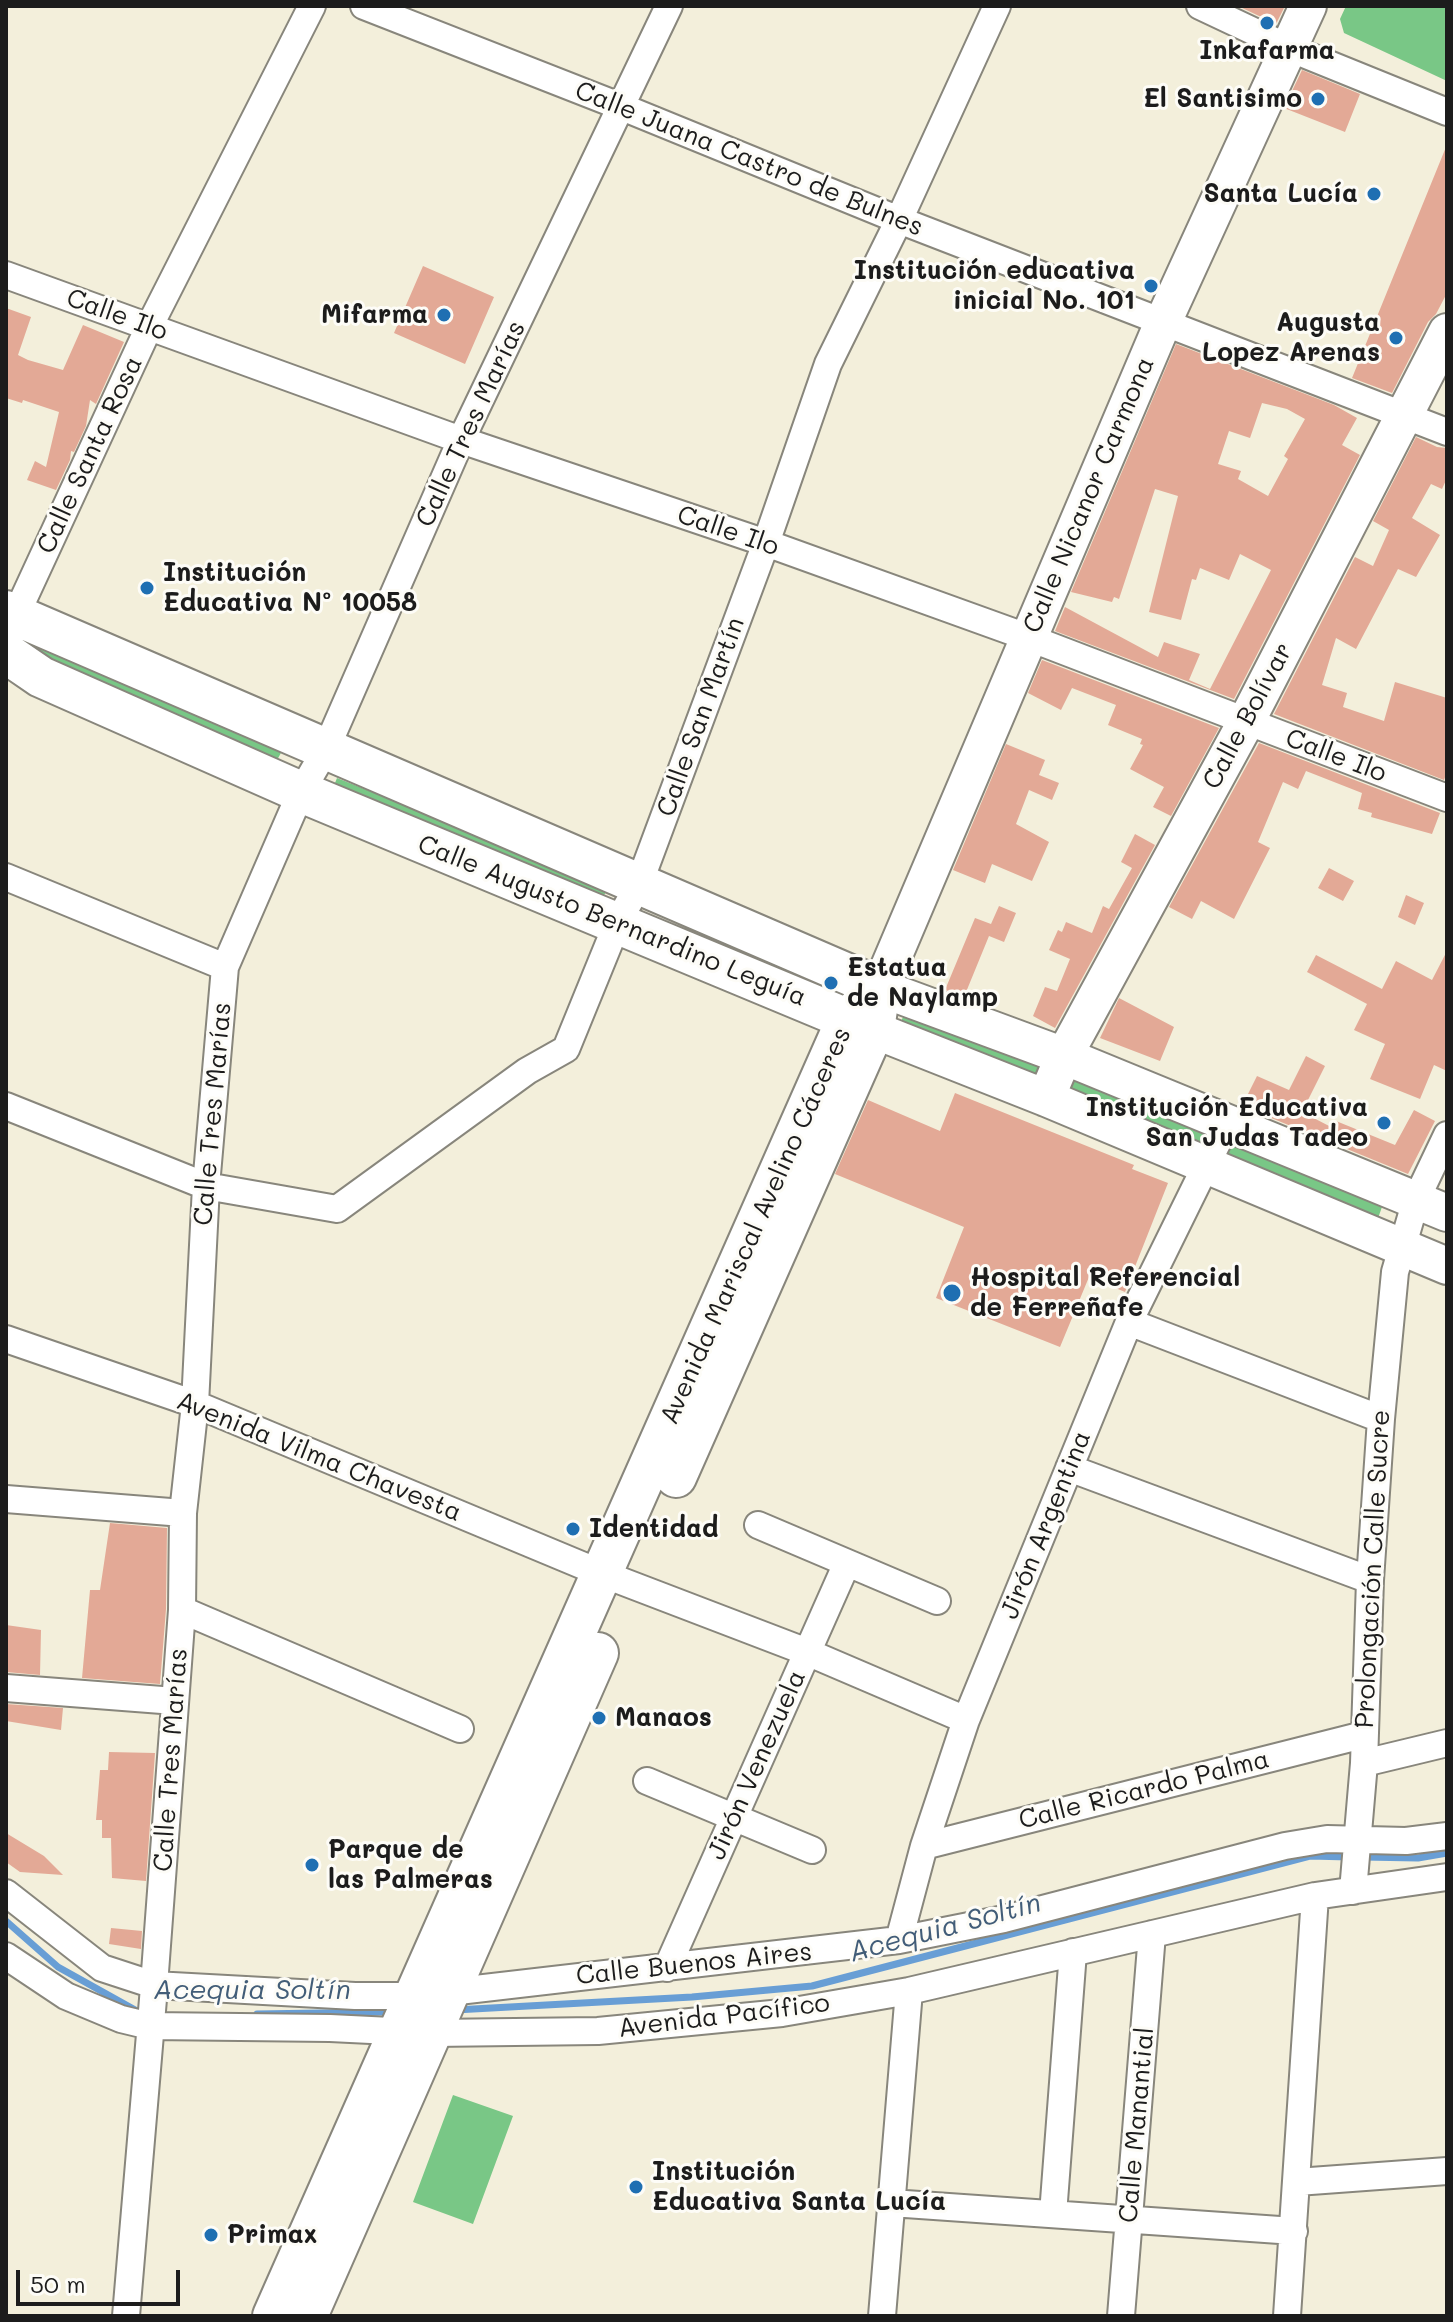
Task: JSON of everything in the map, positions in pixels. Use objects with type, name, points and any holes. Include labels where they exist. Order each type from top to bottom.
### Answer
[{"type":"main road","name":"Calle Augusto Bernardino Leguía","points":[[8,632],[326,749],[880,988]]},
{"type":"main road","name":"Calle Augusto Bernardino Leguía","points":[[8,632],[41,677],[301,792],[860,1025]]},
{"type":"main road","name":"Avenida Mariscal Avelino Cáceres","points":[[273,2316],[416,2032],[860,1025],[880,988]]},
{"type":"main road","name":"Avenida Mariscal Avelino Cáceres","points":[[307,2316],[416,2032]]},
{"type":"street","name":"Calle Santa Rosa","points":[[8,632],[149,327],[312,6]]},
{"type":"street","name":"Calle Juana Castro de Bulnes","points":[[364,6],[899,220],[1447,432]]},
{"type":"street","name":"Calle Tres Marías","points":[[126,2316],[182,1610],[183,1513],[195,1404],[206,1186],[225,967],[301,792],[326,749],[461,440],[669,6]]},
{"type":"street","name":"Calle San Martín","points":[[6,1106],[206,1186],[337,1209],[527,1071],[566,1049],[617,924],[639,884],[766,543],[828,364],[899,220],[997,6]]},
{"type":"street","points":[[1200,6],[1289,48],[1447,112]]},
{"type":"street","name":"Calle Nicanor Carmona","points":[[880,988],[1164,320],[1308,6]]},
{"type":"street","name":"Calle Ilo","points":[[6,275],[461,440],[766,543],[1027,637],[1447,798]]},
{"type":"street","name":"Calle Bolívar","points":[[1046,1098],[1064,1056],[1246,722],[1447,332]]},
{"type":"street","points":[[6,877],[225,967]]},
{"type":"street","name":"Calle Augusto Bernardino Leguía","points":[[880,988],[1064,1056],[1431,1207]]},
{"type":"street","name":"Calle Augusto Bernardino Leguía","points":[[860,1025],[1046,1098],[1447,1266]]},
{"type":"street","name":"Jirón Argentina","points":[[899,1940],[924,1846],[966,1720],[1129,1322],[1227,1123]]},
{"type":"street","name":"Prolongación Calle Sucre","points":[[1356,1862],[1364,1763],[1370,1580],[1395,1272],[1401,1247],[1431,1207],[1447,1135]]},
{"type":"street","points":[[1129,1322],[1381,1419]]},
{"type":"street","name":"Avenida Vilma Chavesta","points":[[6,1339],[195,1404],[616,1578],[807,1652],[966,1720]]},
{"type":"street","points":[[1069,1468],[1370,1580]]},
{"type":"street","points":[[6,1499],[183,1513]]},
{"type":"street","points":[[758,1525],[937,1601]]},
{"type":"street","name":"Jirón Venezuela","points":[[667,1968],[847,1563]]},
{"type":"street","points":[[182,1610],[460,1729]]},
{"type":"street","points":[[6,1688],[175,1701]]},
{"type":"street","name":"Calle Ricardo Palma","points":[[924,1846],[1363,1735]]},
{"type":"street","points":[[1364,1763],[1447,1743]]},
{"type":"street","points":[[647,1781],[812,1850]]},
{"type":"street","name":"Calle Buenos Aires","points":[[6,1893],[152,2007],[433,1994],[899,1940],[1004,1919],[1285,1846],[1327,1839],[1356,1862],[1406,1841],[1447,1836]]},
{"type":"street","name":"Avenida Pacífico","points":[[6,1956],[66,1996],[121,2019],[152,2007],[330,2028],[416,2032],[598,2031],[782,2013],[909,1991],[1315,1896],[1356,1862],[1447,1877]]},
{"type":"street","points":[[1287,2316],[1315,1896]]},
{"type":"street","name":"Calle Manantial","points":[[1121,2316],[1152,1934]]},
{"type":"street","points":[[1053,2214],[1073,1952]]},
{"type":"street","points":[[882,2316],[909,1991]]},
{"type":"street","points":[[1297,2182],[1447,2171]]},
{"type":"street","points":[[891,2203],[1294,2231]]},
{"type":"green space","points":[[1346,6],[1447,6],[1447,81],[1344,33],[1340,19]]},
{"type":"green space","points":[[26,631],[282,751],[271,771],[19,652]]},
{"type":"green space","points":[[337,778],[609,887],[598,905],[331,793]]},
{"type":"green space","points":[[907,1008],[1383,1204],[1376,1224],[899,1026]]},
{"type":"green space","points":[[453,2095],[513,2116],[473,2224],[413,2202]]},
{"type":"building","points":[[1238,6],[1285,6],[1276,24]]},
{"type":"building","name":"El Santisimo","points":[[1302,70],[1360,94],[1345,132],[1284,108]]},
{"type":"building","name":"Augusta Lopez Arenas","points":[[1446,147],[1447,293],[1428,322],[1392,393],[1352,378]]},
{"type":"building","name":"Mifarma","points":[[423,266],[494,297],[465,364],[394,333]]},
{"type":"building","points":[[6,308],[31,317],[18,355],[28,360],[63,370],[83,325],[124,342],[96,404],[90,400],[86,426],[74,452],[71,451],[56,490],[27,480],[35,461],[46,467],[59,412],[23,400],[22,403],[6,398]]},
{"type":"building","points":[[1176,344],[1334,405],[1357,418],[1342,445],[1360,455],[1234,699],[1055,631],[1065,607],[1158,657],[1164,642],[1200,654],[1189,680],[1210,689],[1271,570],[1240,554],[1229,580],[1200,568],[1196,580],[1192,579],[1181,620],[1149,612],[1178,496],[1155,489],[1119,599],[1114,597],[1112,602],[1071,592]],"holes":[[[1262,403],[1287,409],[1305,419],[1284,456],[1288,459],[1268,496],[1238,479],[1241,471],[1218,464],[1229,431],[1250,438]]]},
{"type":"building","points":[[1416,437],[1437,447],[1447,448],[1447,478],[1442,489],[1431,484],[1412,518],[1440,535],[1416,577],[1398,569],[1356,649],[1336,638],[1322,685],[1347,693],[1343,707],[1384,721],[1395,682],[1447,698],[1447,772],[1444,780],[1274,714],[1355,557],[1373,566],[1389,530],[1373,521]]},
{"type":"building","points":[[1042,660],[1219,728],[1171,816],[1153,807],[1164,787],[1130,769],[1143,745],[1140,744],[1142,739],[1108,725],[1116,705],[1072,688],[1061,710],[1028,693]]},
{"type":"building","points":[[1259,743],[1440,813],[1432,834],[1371,817],[1372,813],[1358,809],[1362,793],[1306,771],[1298,789],[1283,782],[1258,842],[1270,848],[1234,919],[1201,901],[1192,919],[1169,907]]},
{"type":"building","points":[[1006,744],[1045,760],[1039,775],[1059,783],[1052,800],[1029,790],[1016,824],[1049,842],[1032,881],[992,864],[985,883],[953,870]]},
{"type":"building","points":[[1135,834],[1155,845],[1055,1028],[1033,1016],[1045,987],[1057,991],[1070,959],[1049,950],[1058,930],[1062,932],[1066,922],[1092,933],[1103,906],[1109,909],[1132,868],[1121,862]]},
{"type":"building","points":[[1329,868],[1354,881],[1343,901],[1318,888]]},
{"type":"building","points":[[1406,895],[1424,903],[1415,925],[1398,917]]},
{"type":"building","points":[[999,906],[1016,913],[1004,942],[989,936],[964,997],[945,990],[975,918],[991,924]]},
{"type":"building","points":[[1447,951],[1447,1071],[1434,1065],[1420,1099],[1370,1079],[1385,1044],[1354,1030],[1367,1004],[1307,972],[1316,955],[1382,989],[1396,961],[1432,980]]},
{"type":"building","points":[[1119,998],[1174,1027],[1160,1061],[1100,1038]]},
{"type":"building","points":[[1306,1056],[1325,1066],[1302,1112],[1333,1128],[1336,1121],[1395,1145],[1414,1110],[1435,1121],[1408,1174],[1242,1106],[1257,1076],[1289,1090]]},
{"type":"building","points":[[955,1093],[1134,1165],[1132,1169],[1168,1183],[1125,1292],[1089,1277],[1060,1347],[936,1298],[964,1227],[835,1174],[868,1100],[940,1131]]},
{"type":"building","points":[[110,1523],[167,1528],[166,1609],[160,1684],[82,1678],[90,1590],[100,1590]]},
{"type":"building","points":[[6,1625],[41,1630],[40,1675],[6,1672]]},
{"type":"building","points":[[6,1704],[63,1708],[61,1730],[6,1721]]},
{"type":"building","points":[[109,1752],[155,1753],[146,1881],[112,1878],[111,1838],[102,1838],[102,1820],[96,1820],[100,1770],[108,1770]]},
{"type":"building","points":[[6,1833],[44,1856],[63,1875],[20,1872],[6,1862]]},
{"type":"building","points":[[111,1928],[142,1931],[141,1949],[109,1944]]},
{"type":"waterway","name":"Acequia Soltín","points":[[1362,1857],[1418,1858],[1447,1853]]},
{"type":"waterway","name":"Acequia Soltín","points":[[455,2010],[692,1997],[812,1986],[1310,1856],[1349,1857]]},
{"type":"waterway","name":"Acequia Soltín","points":[[6,1921],[58,1967],[137,2011]]},
{"type":"waterway","name":"Acequia Soltín","points":[[257,2014],[383,2012]]},
{"type":"place","name":"Inkafarma","points":[[1267,23]]},
{"type":"place","name":"El Santisimo","points":[[1318,99]]},
{"type":"place","name":"Santa Lucía","points":[[1374,194]]},
{"type":"place","name":"Institución educativa inicial No. 101","points":[[1151,286]]},
{"type":"place","name":"Mifarma","points":[[444,315]]},
{"type":"place","name":"Augusta Lopez Arenas","points":[[1396,338]]},
{"type":"place","name":"Institución Educativa Nº 10058","points":[[147,588]]},
{"type":"place","name":"Estatua de Naylamp","points":[[831,983]]},
{"type":"place","name":"Institución Educativa San Judas Tadeo","points":[[1384,1123]]},
{"type":"place","name":"Hospital Referencial de Ferreñafe","points":[[952,1293]]},
{"type":"place","name":"Identidad","points":[[573,1529]]},
{"type":"place","name":"Manaos","points":[[599,1718]]},
{"type":"place","name":"Parque de las Palmeras","points":[[312,1865]]},
{"type":"place","name":"Institución Educativa Santa Lucía","points":[[636,2187]]},
{"type":"place","name":"Primax","points":[[211,2235]]}]
